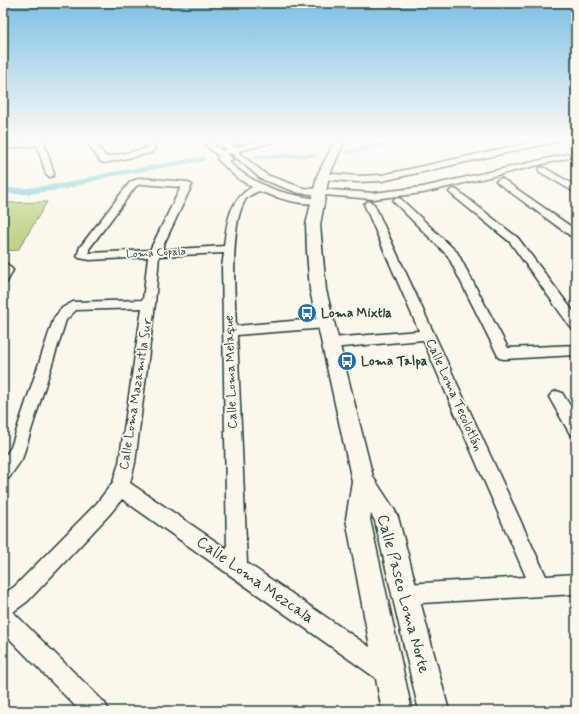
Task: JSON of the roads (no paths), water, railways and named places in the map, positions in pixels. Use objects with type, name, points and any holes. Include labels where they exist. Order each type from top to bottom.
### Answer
[{"type":"street","points":[[237,173],[258,187],[288,197],[388,196],[418,192],[495,173]]},
{"type":"street","points":[[245,173],[258,182],[318,197],[369,204],[398,202],[454,192],[531,173]]},
{"type":"street","points":[[259,173],[264,177],[318,197]]},
{"type":"street","points":[[323,176],[357,179],[382,178],[403,173]]},
{"type":"street","points":[[457,173],[466,180]]},
{"type":"street","points":[[548,173],[576,190]]},
{"type":"street","name":"Calle Paseo Loma Norte","points":[[323,176],[313,225],[318,290],[363,481],[386,517],[434,711]]},
{"type":"street","points":[[502,181],[576,235]]},
{"type":"street","name":"Loma Copala","points":[[154,253],[187,185],[136,182],[84,249],[83,256],[90,257],[154,253],[229,248]]},
{"type":"street","name":"Calle Loma Melaque","points":[[237,567],[228,267],[229,248],[232,228],[240,201],[244,196],[258,187]]},
{"type":"street","points":[[454,192],[514,240],[576,325]]},
{"type":"street","points":[[398,202],[453,254],[504,354],[576,350]]},
{"type":"street","name":"Calle Loma Tecolotlán","points":[[369,204],[540,586]]},
{"type":"street","name":"Calle Loma Mazamitla Sur","points":[[3,606],[21,594],[103,509],[120,487],[127,463],[149,304],[154,253]]},
{"type":"street","points":[[3,472],[14,459],[19,447],[60,318],[66,311],[73,306],[149,304]]},
{"type":"street","points":[[230,331],[326,323]]},
{"type":"street","points":[[331,343],[428,335]]},
{"type":"street","points":[[558,397],[576,429]]},
{"type":"street","name":"Calle Paseo Loma Norte","points":[[363,481],[358,519],[397,711]]},
{"type":"street","name":"Calle Loma Mezcala","points":[[120,487],[390,674]]},
{"type":"street","points":[[405,594],[576,584]]},
{"type":"street","points":[[3,617],[97,711]]},
{"type":"waterway","points":[[3,191],[27,191],[66,186],[118,173]]},
{"type":"place","name":"Loma Mixtla","points":[[307,313]]},
{"type":"place","name":"Loma Talpa","points":[[347,361]]}]
